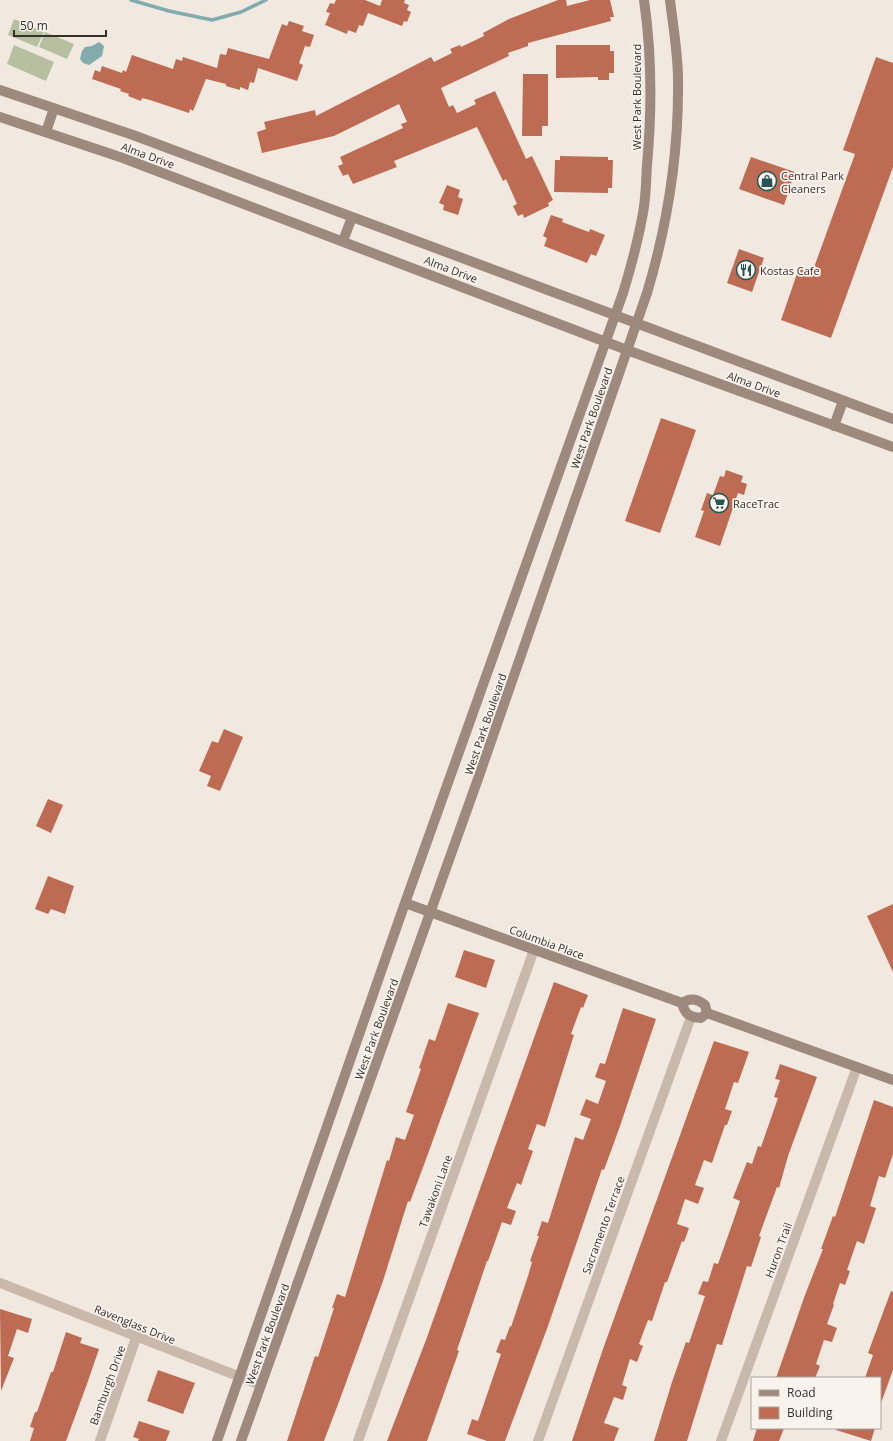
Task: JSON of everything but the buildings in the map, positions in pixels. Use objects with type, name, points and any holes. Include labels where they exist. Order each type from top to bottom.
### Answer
[{"type":"main road","name":"West Park Boulevard","points":[[217,1441],[405,903],[615,316],[636,247],[644,211],[649,143],[649,44],[644,0]]},
{"type":"main road","name":"West Park Boulevard","points":[[241,1441],[430,912],[647,293],[664,232],[675,159],[678,78],[670,0]]},
{"type":"main road","name":"Alma Drive","points":[[0,90],[133,135],[893,419]]},
{"type":"main road","points":[[46,132],[54,108]]},
{"type":"main road","name":"Alma Drive","points":[[0,117],[123,158],[627,350],[893,448]]},
{"type":"main road","points":[[343,241],[352,216]]},
{"type":"main road","points":[[834,426],[843,401]]},
{"type":"main road","name":"Columbia Place","points":[[405,903],[682,1003],[688,999],[698,999],[705,1005],[707,1013]]},
{"type":"main road","points":[[682,1003],[684,1012],[691,1017],[701,1018],[707,1013],[893,1080]]},
{"type":"street","name":"Tawakoni Lane","points":[[358,1441],[534,950]]},
{"type":"street","name":"Sacramento Terrace","points":[[538,1441],[691,1017]]},
{"type":"street","name":"Huron Trail","points":[[721,1441],[857,1067]]},
{"type":"street","name":"Ravenglass Drive","points":[[0,1283],[136,1338],[261,1385]]},
{"type":"street","name":"Bamburgh Drive","points":[[100,1441],[136,1338]]},
{"type":"green space","points":[[14,19],[44,32],[37,47],[8,35]]},
{"type":"green space","points":[[45,32],[74,44],[67,59],[39,47]]},
{"type":"green space","points":[[14,45],[54,62],[46,81],[7,64]]},
{"type":"water","points":[[99,42],[104,46],[102,56],[89,65],[83,63],[80,59],[82,51],[85,47],[92,46]]},
{"type":"waterway","points":[[131,0],[169,11],[212,20],[241,12],[266,0]]},
{"type":"place","name":"Central Park Cleaners","points":[[767,181]]},
{"type":"place","name":"Kostas Cafe","points":[[746,270]]},
{"type":"place","name":"RaceTrac","points":[[719,503]]}]
